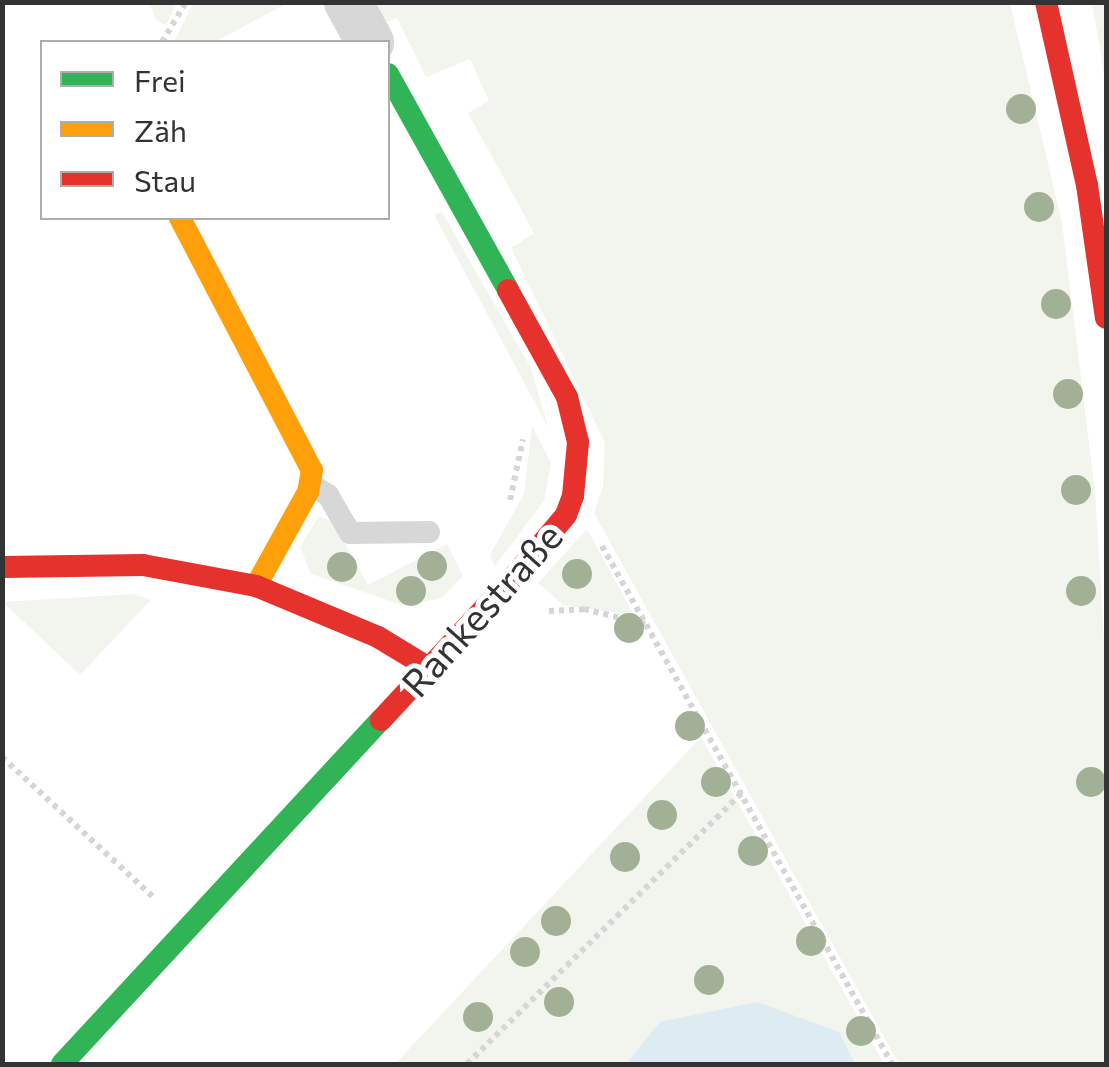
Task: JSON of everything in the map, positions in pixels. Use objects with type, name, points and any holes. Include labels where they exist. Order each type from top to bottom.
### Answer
[{"type":"street","points":[[348,2],[369,40]]},
{"type":"street","points":[[1046,2],[1086,185],[1106,318]]},
{"type":"street","name":"Rankestraße","points":[[62,1064],[484,608],[566,515],[573,496],[578,442],[566,397],[390,78]]},
{"type":"street","points":[[181,220],[306,453],[310,484],[256,586]]},
{"type":"street","points":[[2,567],[143,565],[256,586],[378,638],[428,668]]},
{"type":"lane","points":[[310,484],[328,495],[350,533],[429,532]]},
{"type":"path","points":[[163,40],[186,2]]},
{"type":"path","points":[[573,496],[892,1064]]},
{"type":"path","points":[[484,608],[584,609],[646,624]]},
{"type":"path","points":[[2,758],[188,928]]},
{"type":"path","points":[[467,1064],[742,794]]},
{"type":"shaded area","points":[[193,2],[287,3],[219,40],[175,40]]},
{"type":"shaded area","points":[[150,3],[177,3],[166,25],[156,20]]},
{"type":"shaded area","points":[[376,3],[1010,3],[1062,223],[1095,492],[1106,675],[1106,1064],[899,1064],[594,513],[603,487],[605,443],[511,248],[534,233],[468,113],[489,101],[470,59],[426,77],[397,18],[385,22]]},
{"type":"shaded area","points":[[1092,3],[1106,3],[1106,89],[1100,49]]},
{"type":"shaded area","points":[[442,212],[531,368],[548,427],[434,215]]},
{"type":"shaded area","points":[[532,426],[551,463],[544,501],[495,566],[490,555],[524,494]]},
{"type":"shaded area","points":[[319,516],[333,522],[368,585],[447,544],[463,576],[442,598],[405,606],[311,574],[300,547]]},
{"type":"shaded area","points":[[587,529],[634,615],[563,605],[538,583]]},
{"type":"shaded area","points":[[133,594],[151,600],[80,675],[3,602]]},
{"type":"shaded area","points":[[701,737],[884,1064],[395,1064]]},
{"type":"shaded area","points":[[757,1002],[839,1032],[855,1064],[626,1064],[660,1022]]},
{"type":"traffic: fast","points":[[390,78],[508,290]]},
{"type":"traffic: fast","points":[[62,1064],[381,720]]},
{"type":"traffic: slow","points":[[181,220],[312,470],[308,492],[256,586]]},
{"type":"traffic: jam","points":[[1046,2],[1087,185],[1106,318]]},
{"type":"traffic: jam","points":[[381,720],[516,574],[566,515],[573,496],[578,442],[567,397],[508,290]]},
{"type":"traffic: jam","points":[[2,567],[143,565],[256,586],[378,637],[429,668]]}]
